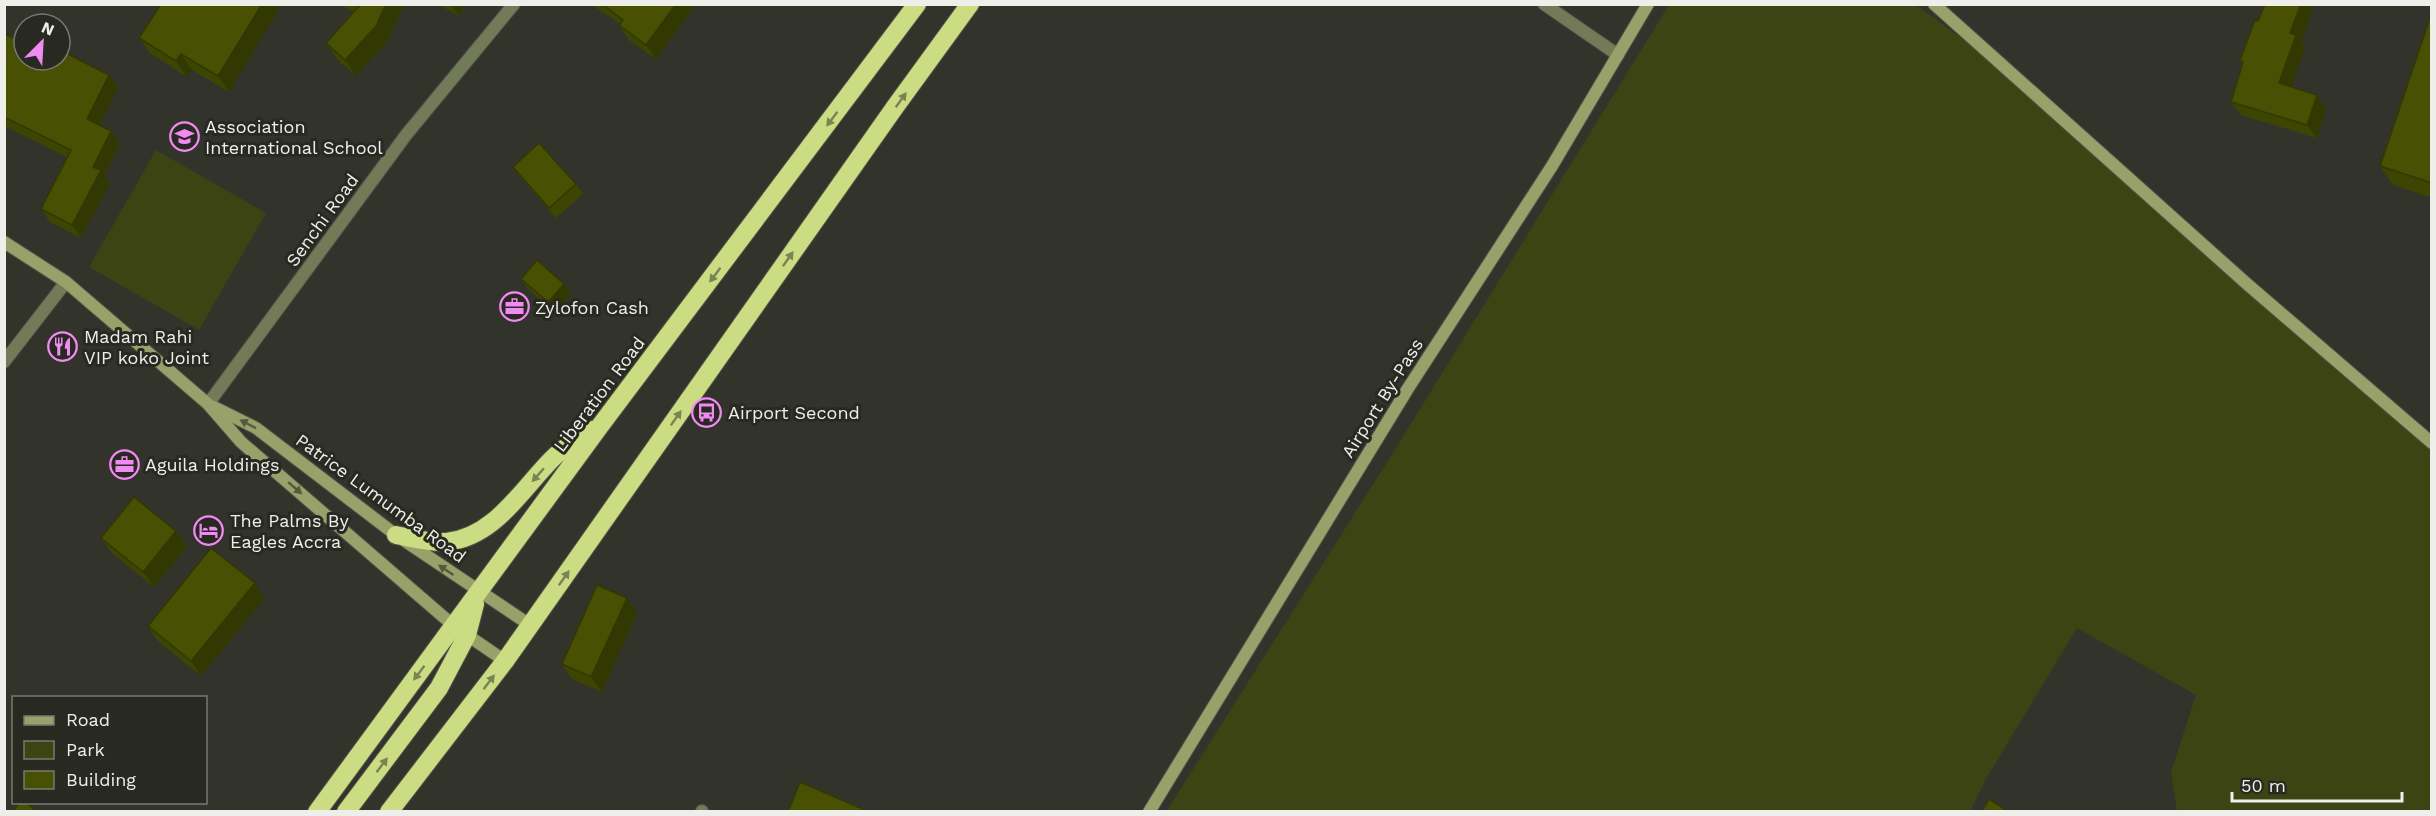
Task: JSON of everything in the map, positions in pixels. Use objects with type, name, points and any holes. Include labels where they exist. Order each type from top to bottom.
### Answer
[{"type":"highway","name":"Liberation Road","points":[[317,812],[460,631],[478,591],[917,4]]},
{"type":"highway","points":[[389,812],[505,661],[970,4]]},
{"type":"highway","points":[[396,535],[447,542],[466,537],[485,527],[511,506],[560,452],[575,440],[600,426]]},
{"type":"highway","points":[[346,812],[439,688],[460,631]]},
{"type":"street","name":"Senchi Road","points":[[208,404],[406,135],[514,4]]},
{"type":"street","points":[[1544,4],[1618,55]]},
{"type":"street","name":"Airport By-Pass","points":[[1149,812],[1400,400],[1552,166],[1648,4]]},
{"type":"street","points":[[1934,4],[2247,284],[2432,443]]},
{"type":"street","name":"Patrice Lumumba Road","points":[[4,242],[66,282],[208,404],[241,442],[460,631],[505,661]]},
{"type":"street","points":[[4,362],[66,282]]},
{"type":"street","name":"Patrice Lumumba Road","points":[[208,404],[256,428],[396,535],[530,625]]},
{"type":"green space","points":[[1669,5],[1916,5],[2050,102],[2431,448],[2431,811],[2177,811],[2171,772],[2196,695],[2077,628],[1986,779],[1970,811],[1166,812],[1391,456]]},
{"type":"green space","points":[[156,150],[266,213],[199,330],[89,267]]},
{"type":"building","points":[[161,4],[262,4],[218,76],[181,54],[176,61],[139,38]]},
{"type":"building","points":[[361,4],[386,4],[376,26],[345,60],[326,43]]},
{"type":"building","points":[[602,4],[676,4],[646,45],[619,25],[623,20]]},
{"type":"building","points":[[2265,4],[2301,4],[2290,33],[2296,35],[2279,83],[2317,95],[2307,125],[2231,102],[2243,62],[2240,60],[2255,20],[2258,21]]},
{"type":"building","points":[[2432,12],[2432,183],[2380,166]]},
{"type":"building","points":[[4,34],[12,38],[12,72],[72,72],[72,56],[109,75],[87,119],[111,131],[93,167],[101,170],[72,225],[41,209],[71,150],[4,117]]},
{"type":"building","points":[[539,143],[576,184],[549,208],[513,167]]},
{"type":"building","points":[[537,260],[564,284],[548,302],[521,279]]},
{"type":"building","points":[[134,497],[176,531],[143,572],[101,538]]},
{"type":"building","points":[[211,548],[255,583],[191,661],[148,626]]},
{"type":"building","points":[[597,585],[627,598],[591,677],[562,664]]},
{"type":"building","points":[[800,782],[870,812],[788,812]]},
{"type":"building","points":[[1989,799],[2008,811],[1982,812]]},
{"type":"building","points":[[18,804],[28,804],[37,812],[12,812]]},
{"type":"place","name":"Association International School","points":[[184,136]]},
{"type":"place","name":"Zylofon Cash","points":[[514,307]]},
{"type":"place","name":"Madam Rahi VIP koko Joint","points":[[63,346]]},
{"type":"place","name":"Airport Second","points":[[707,412]]},
{"type":"place","name":"Aguila Holdings","points":[[124,464]]},
{"type":"place","name":"The Palms By Eagles Accra","points":[[209,530]]}]
